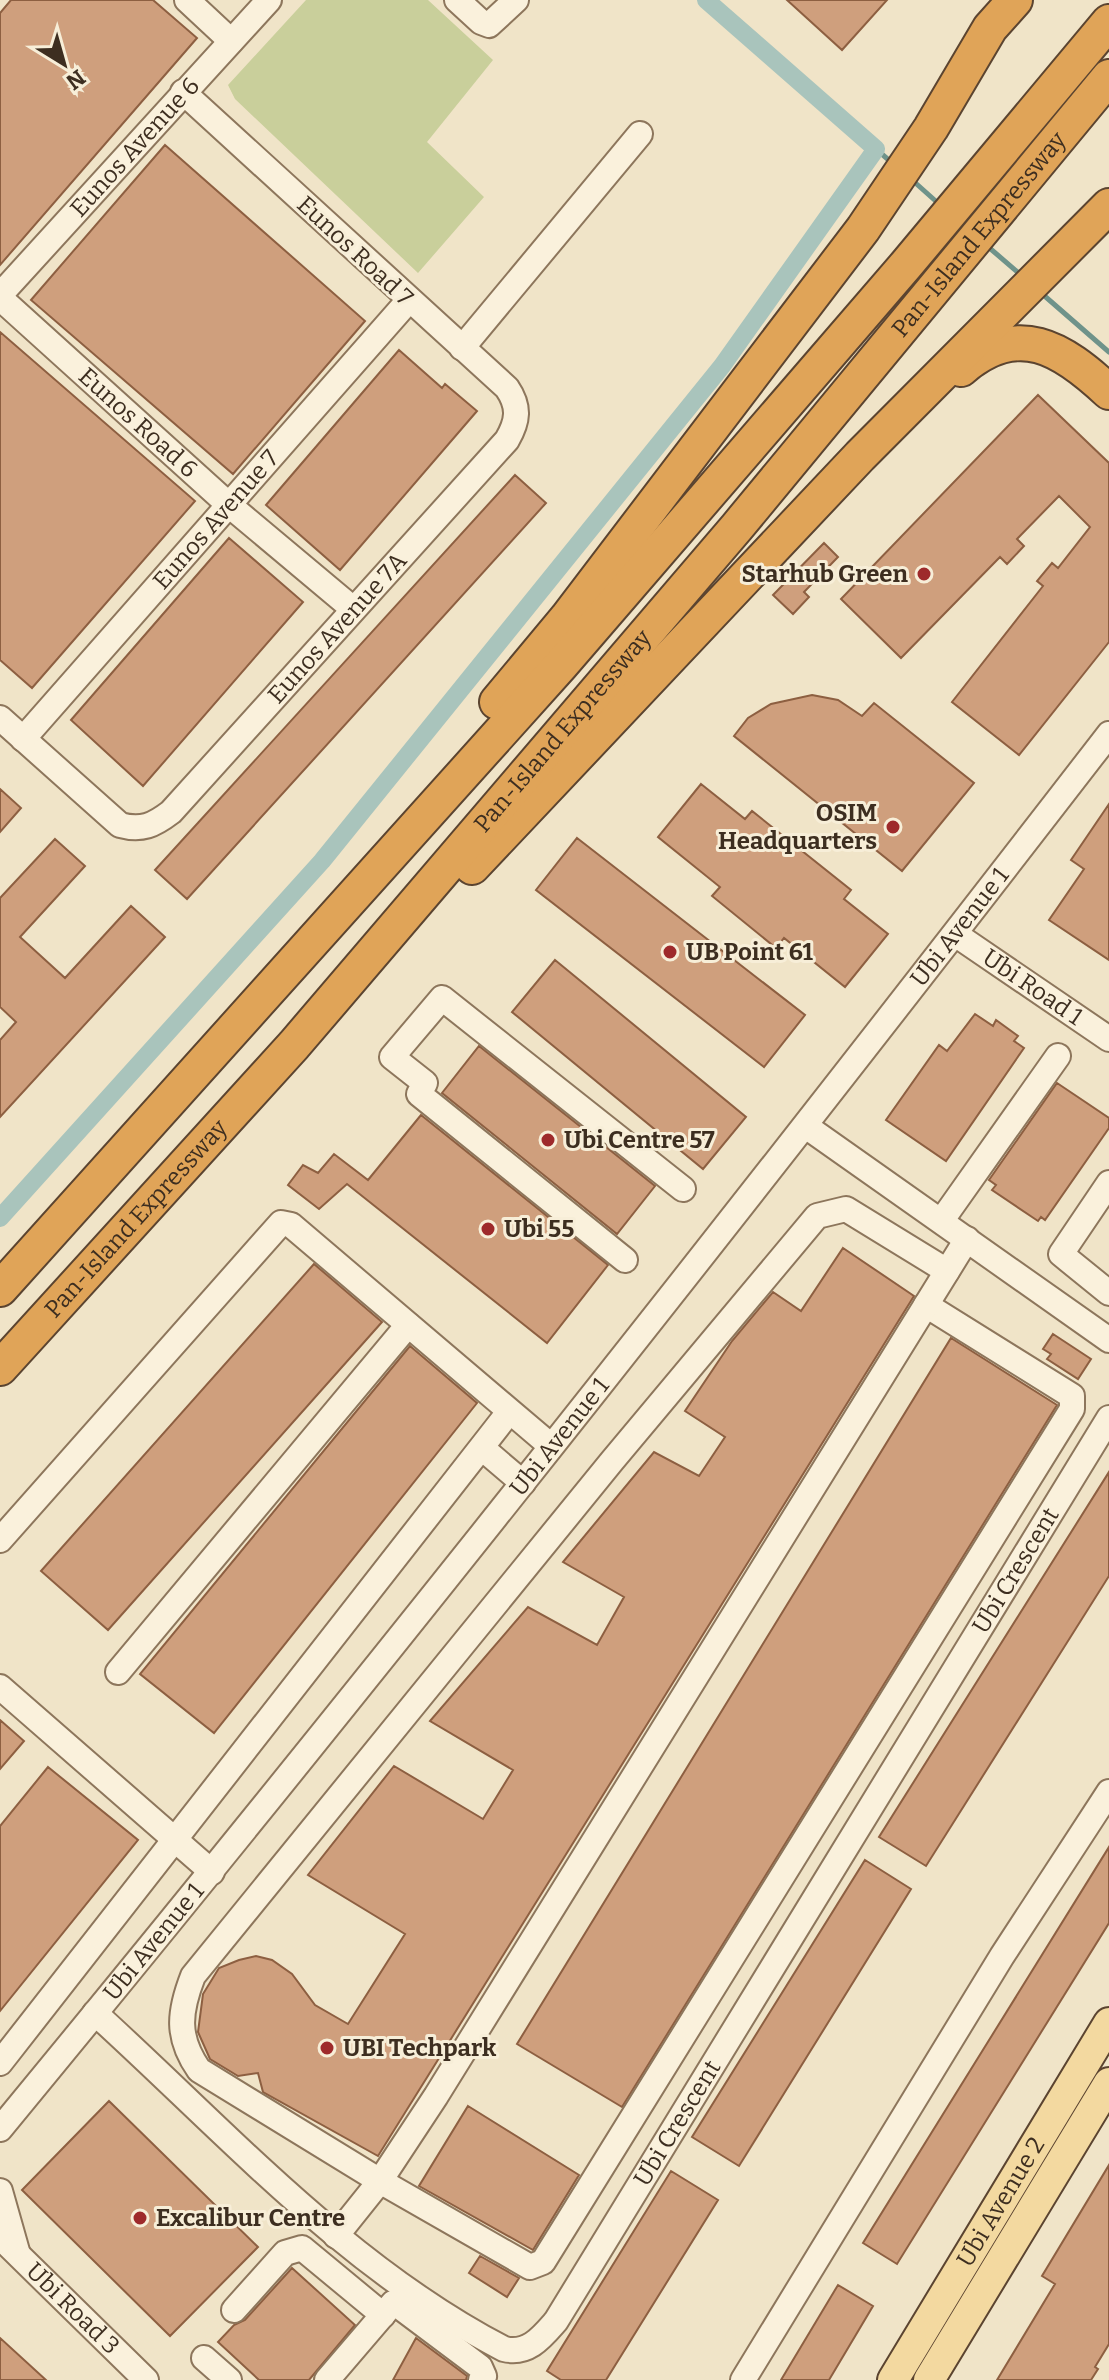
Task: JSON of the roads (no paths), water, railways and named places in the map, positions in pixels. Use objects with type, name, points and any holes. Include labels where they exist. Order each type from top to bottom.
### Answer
[{"type":"highway","points":[[457,778],[467,739],[567,618],[903,171],[992,14],[1015,0]]},
{"type":"highway","name":"Pan-Island Expressway","points":[[0,1289],[561,665],[906,265],[1109,22]]},
{"type":"highway","name":"Pan-Island Expressway","points":[[0,1368],[294,1045],[747,515],[1109,77]]},
{"type":"highway","points":[[294,1045],[464,876],[860,456],[1109,206]]},
{"type":"highway","points":[[860,456],[986,351],[1022,341],[1050,346],[1109,392]]},
{"type":"main road","name":"Ubi Avenue 2","points":[[893,2380],[1109,2023]]},
{"type":"main road","name":"Ubi Avenue 2","points":[[929,2380],[1109,2083]]},
{"type":"street","points":[[187,0],[231,41]]},
{"type":"street","name":"Eunos Avenue 6","points":[[0,297],[269,0]]},
{"type":"street","points":[[457,0],[481,22],[489,25],[516,0]]},
{"type":"street","name":"Eunos Road 7","points":[[183,92],[507,388],[517,415]]},
{"type":"street","points":[[462,348],[640,134]]},
{"type":"street","name":"Eunos Road 6","points":[[0,297],[229,505],[352,608]]},
{"type":"street","name":"Eunos Avenue 7","points":[[23,739],[409,300]]},
{"type":"street","name":"Eunos Avenue 7A","points":[[23,739],[120,825],[145,828],[171,812],[352,608],[507,440],[517,415]]},
{"type":"street","points":[[0,718],[23,739]]},
{"type":"street","name":"Ubi Avenue 1","points":[[4,2125],[212,1872],[807,1127],[1109,734]]},
{"type":"street","name":"Ubi Road 1","points":[[955,934],[1109,1039]]},
{"type":"street","points":[[625,1260],[419,1094],[425,1083],[392,1057],[442,998],[683,1189]]},
{"type":"street","points":[[942,1220],[1058,1056]]},
{"type":"street","points":[[807,1127],[1109,1340]]},
{"type":"street","points":[[1109,1183],[1061,1254],[1109,1293]]},
{"type":"street","points":[[926,1305],[1072,1396],[1072,1409],[543,2262],[530,2267],[380,2181],[199,2070],[187,2052],[181,2034],[181,2007],[193,1976],[612,1461],[817,1216],[846,1209],[947,1271]]},
{"type":"street","points":[[0,1540],[281,1223],[291,1225],[551,1446]]},
{"type":"street","points":[[336,2236],[380,2181],[436,2096],[967,1239]]},
{"type":"street","points":[[118,1672],[408,1325]]},
{"type":"street","points":[[0,2063],[509,1412]]},
{"type":"street","name":"Ubi Crescent","points":[[504,2349],[518,2352],[529,2347],[556,2321],[1109,1418]]},
{"type":"street","points":[[482,1448],[523,1483]]},
{"type":"street","points":[[0,1687],[212,1872]]},
{"type":"street","points":[[743,2380],[1002,1956],[1109,1792]]},
{"type":"street","points":[[95,2013],[336,2236],[401,2302],[480,2367],[484,2376],[481,2380]]},
{"type":"street","points":[[0,2150],[4,2125]]},
{"type":"street","points":[[0,2191],[10,2256]]},
{"type":"street","name":"Ubi Road 3","points":[[0,2237],[10,2256],[146,2380]]},
{"type":"street","points":[[234,2310],[285,2253],[302,2248],[401,2302],[504,2349],[491,2380]]},
{"type":"street","points":[[327,2380],[401,2302]]},
{"type":"street","points":[[346,2380],[401,2302]]},
{"type":"street","points":[[204,2358],[229,2380]]},
{"type":"waterway","points":[[0,1218],[322,861],[722,366],[876,149],[706,0]]},
{"type":"waterway","points":[[876,149],[891,162]]},
{"type":"waterway","points":[[911,179],[939,204]]},
{"type":"waterway","points":[[986,245],[1021,275]]},
{"type":"waterway","points":[[1040,292],[1109,352]]},
{"type":"place","name":"Starhub Green","points":[[924,574]]},
{"type":"place","name":"OSIM Headquarters","points":[[893,827]]},
{"type":"place","name":"UB Point 61","points":[[670,952]]},
{"type":"place","name":"Ubi Centre 57","points":[[548,1140]]},
{"type":"place","name":"Ubi 55","points":[[488,1229]]},
{"type":"place","name":"UBI Techpark","points":[[327,2048]]},
{"type":"place","name":"Excalibur Centre","points":[[140,2218]]}]
